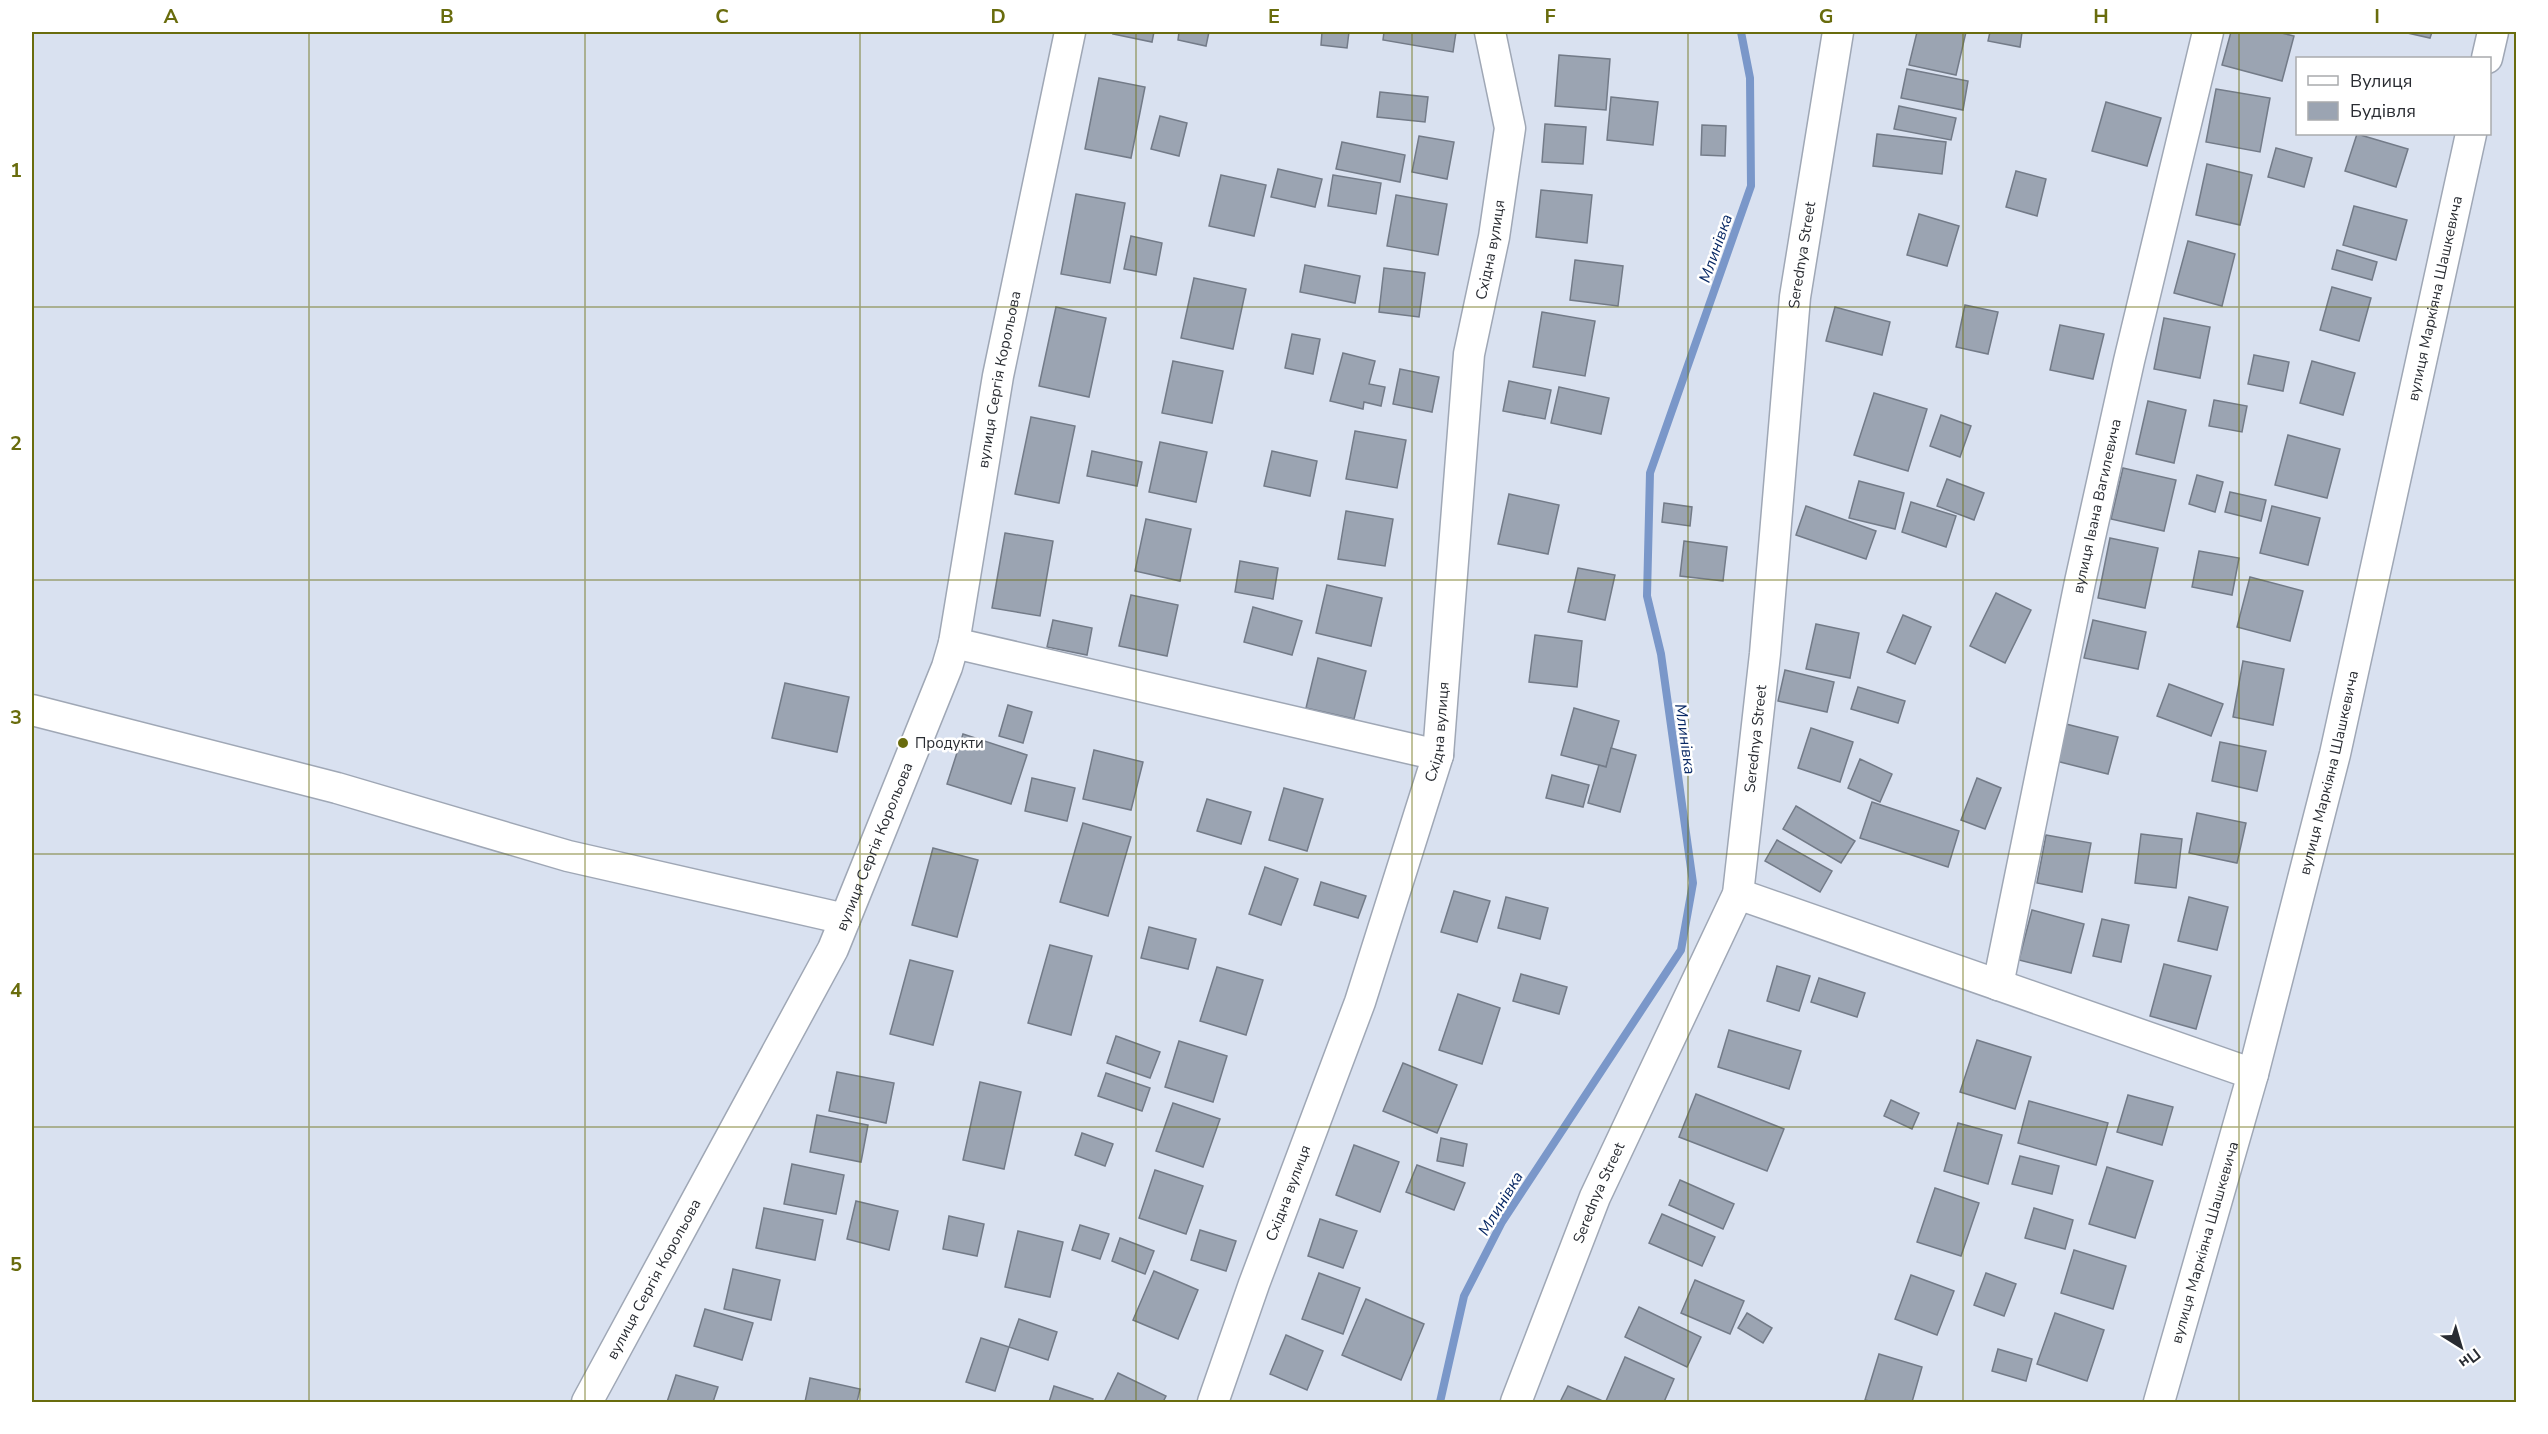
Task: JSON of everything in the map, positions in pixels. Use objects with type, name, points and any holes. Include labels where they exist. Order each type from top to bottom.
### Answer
[{"type":"street","name":"вулиця Сергія Корольова","points":[[587,1402],[833,949],[946,667],[954,643],[998,376],[1070,32]]},
{"type":"street","name":"Східна вулиця","points":[[1213,1402],[1254,1284],[1360,1002],[1438,755],[1469,354],[1494,237],[1510,128],[1490,32]]},
{"type":"street","name":"Serednya Street","points":[[1516,1402],[1595,1197],[1738,894],[1765,654],[1796,297],[1838,32]]},
{"type":"street","name":"вулиця Івана Вагилевича","points":[[1998,985],[2078,594],[2129,361],[2208,32]]},
{"type":"street","points":[[2487,57],[2493,32]]},
{"type":"street","name":"вулиця Маркіяна Шашкевича","points":[[2159,1402],[2253,1074],[2335,754],[2471,135]]},
{"type":"street","points":[[954,643],[1438,755]]},
{"type":"street","points":[[32,710],[337,788],[568,856],[845,919]]},
{"type":"street","points":[[1738,894],[2253,1074]]},
{"type":"building","points":[[1114,32],[1154,32],[1152,42],[1113,34]]},
{"type":"building","points":[[1179,32],[1209,32],[1206,46],[1178,40]]},
{"type":"building","points":[[1322,32],[1349,32],[1347,48],[1321,45]]},
{"type":"building","points":[[1384,32],[1456,32],[1453,52],[1383,40]]},
{"type":"building","points":[[1917,32],[1966,32],[1956,75],[1909,65]]},
{"type":"building","points":[[1990,32],[2022,32],[2020,47],[1988,41]]},
{"type":"building","points":[[2231,32],[2277,32],[2294,36],[2282,81],[2222,65]]},
{"type":"building","points":[[2403,32],[2432,32],[2430,38]]},
{"type":"building","points":[[1559,55],[1610,59],[1606,110],[1555,106]]},
{"type":"building","points":[[1907,69],[1968,81],[1963,110],[1901,98]]},
{"type":"building","points":[[1099,78],[1145,87],[1131,158],[1085,149]]},
{"type":"building","points":[[2216,89],[2270,98],[2260,152],[2206,142]]},
{"type":"building","points":[[1380,92],[1428,97],[1425,122],[1377,117]]},
{"type":"building","points":[[1611,97],[1658,102],[1653,145],[1607,140]]},
{"type":"building","points":[[2106,102],[2161,118],[2147,166],[2092,151]]},
{"type":"building","points":[[1899,106],[1956,118],[1951,140],[1894,129]]},
{"type":"building","points":[[1160,116],[1187,123],[1179,156],[1151,149]]},
{"type":"building","points":[[1545,124],[1586,127],[1583,164],[1542,162]]},
{"type":"building","points":[[1702,125],[1726,126],[1725,156],[1701,155]]},
{"type":"building","points":[[1877,134],[1946,142],[1942,174],[1873,166]]},
{"type":"building","points":[[2357,135],[2408,149],[2396,187],[2345,171]]},
{"type":"building","points":[[1419,136],[1454,142],[1447,179],[1412,172]]},
{"type":"building","points":[[1342,142],[1405,155],[1400,182],[1336,169]]},
{"type":"building","points":[[2276,148],[2312,158],[2304,187],[2268,177]]},
{"type":"building","points":[[2207,164],[2252,175],[2240,225],[2196,215]]},
{"type":"building","points":[[1278,169],[1322,179],[1315,207],[1271,197]]},
{"type":"building","points":[[2016,171],[2046,179],[2037,216],[2006,207]]},
{"type":"building","points":[[1221,175],[1266,185],[1254,236],[1209,226]]},
{"type":"building","points":[[1333,175],[1381,183],[1376,214],[1328,206]]},
{"type":"building","points":[[1541,190],[1592,195],[1587,243],[1536,237]]},
{"type":"building","points":[[1076,194],[1125,203],[1110,283],[1061,274]]},
{"type":"building","points":[[1396,195],[1447,204],[1438,255],[1387,246]]},
{"type":"building","points":[[2354,206],[2407,220],[2396,260],[2343,245]]},
{"type":"building","points":[[1919,214],[1959,226],[1947,266],[1907,255]]},
{"type":"building","points":[[1131,236],[1162,243],[1156,275],[1124,269]]},
{"type":"building","points":[[2188,241],[2235,254],[2222,306],[2174,293]]},
{"type":"building","points":[[2337,250],[2377,262],[2372,280],[2332,269]]},
{"type":"building","points":[[1575,260],[1623,266],[1618,306],[1570,300]]},
{"type":"building","points":[[1305,265],[1360,276],[1355,303],[1300,292]]},
{"type":"building","points":[[1384,268],[1425,273],[1419,317],[1379,312]]},
{"type":"building","points":[[1194,278],[1246,289],[1233,349],[1181,338]]},
{"type":"building","points":[[2332,287],[2371,298],[2359,341],[2320,330]]},
{"type":"building","points":[[1965,305],[1998,312],[1988,354],[1956,347]]},
{"type":"building","points":[[1056,307],[1106,318],[1089,397],[1039,386]]},
{"type":"building","points":[[1835,307],[1890,322],[1882,355],[1826,341]]},
{"type":"building","points":[[1542,312],[1595,321],[1585,376],[1533,367]]},
{"type":"building","points":[[2164,318],[2210,327],[2200,378],[2154,369]]},
{"type":"building","points":[[2060,325],[2104,334],[2093,379],[2050,370]]},
{"type":"building","points":[[1292,334],[1320,339],[1313,374],[1285,368]]},
{"type":"building","points":[[1343,353],[1375,361],[1369,384],[1385,387],[1381,406],[1364,402],[1363,409],[1330,401]]},
{"type":"building","points":[[2254,355],[2289,362],[2283,391],[2248,384]]},
{"type":"building","points":[[1173,361],[1223,371],[1212,423],[1162,413]]},
{"type":"building","points":[[2312,361],[2355,373],[2343,415],[2300,403]]},
{"type":"building","points":[[1400,369],[1439,377],[1432,412],[1393,404]]},
{"type":"building","points":[[1509,381],[1551,390],[1545,419],[1503,411]]},
{"type":"building","points":[[1559,387],[1609,398],[1601,434],[1551,423]]},
{"type":"building","points":[[1874,393],[1927,409],[1908,471],[1854,455]]},
{"type":"building","points":[[2214,400],[2247,406],[2242,432],[2209,426]]},
{"type":"building","points":[[2148,401],[2186,410],[2174,463],[2136,454]]},
{"type":"building","points":[[1941,415],[1971,426],[1960,457],[1930,446]]},
{"type":"building","points":[[1031,417],[1075,426],[1059,503],[1015,494]]},
{"type":"building","points":[[1355,431],[1406,440],[1397,488],[1346,479]]},
{"type":"building","points":[[2288,435],[2340,449],[2327,498],[2275,485]]},
{"type":"building","points":[[1160,442],[1207,452],[1196,502],[1149,492]]},
{"type":"building","points":[[1092,451],[1142,462],[1137,486],[1087,476]]},
{"type":"building","points":[[1272,451],[1317,461],[1310,496],[1264,486]]},
{"type":"building","points":[[2123,468],[2176,480],[2164,531],[2111,519]]},
{"type":"building","points":[[2197,475],[2223,482],[2215,512],[2189,504]]},
{"type":"building","points":[[1947,479],[1984,493],[1974,520],[1937,506]]},
{"type":"building","points":[[1859,481],[1904,493],[1895,529],[1849,518]]},
{"type":"building","points":[[2230,492],[2266,500],[2261,521],[2225,512]]},
{"type":"building","points":[[1509,494],[1559,505],[1548,554],[1498,544]]},
{"type":"building","points":[[1911,502],[1956,516],[1946,547],[1902,532]]},
{"type":"building","points":[[1664,503],[1692,507],[1690,526],[1662,522]]},
{"type":"building","points":[[1806,506],[1876,531],[1866,559],[1796,535]]},
{"type":"building","points":[[2272,506],[2320,518],[2308,565],[2260,553]]},
{"type":"building","points":[[1346,511],[1393,519],[1385,566],[1338,559]]},
{"type":"building","points":[[1146,519],[1191,529],[1180,581],[1135,571]]},
{"type":"building","points":[[1005,533],[1053,541],[1040,616],[992,608]]},
{"type":"building","points":[[2110,538],[2158,548],[2145,608],[2098,598]]},
{"type":"building","points":[[1684,541],[1727,547],[1723,581],[1680,576]]},
{"type":"building","points":[[2199,551],[2239,558],[2232,595],[2192,587]]},
{"type":"building","points":[[1240,561],[1278,568],[1273,599],[1235,592]]},
{"type":"building","points":[[1578,568],[1615,575],[1605,620],[1568,612]]},
{"type":"building","points":[[2250,577],[2303,591],[2290,641],[2237,627]]},
{"type":"building","points":[[1327,585],[1382,598],[1371,646],[1316,633]]},
{"type":"building","points":[[1996,593],[2031,610],[2005,663],[1970,646]]},
{"type":"building","points":[[1131,595],[1178,605],[1167,656],[1119,646]]},
{"type":"building","points":[[1253,607],[1302,621],[1292,655],[1244,642]]},
{"type":"building","points":[[1903,615],[1931,627],[1915,664],[1887,652]]},
{"type":"building","points":[[1053,620],[1092,628],[1087,655],[1047,647]]},
{"type":"building","points":[[2093,620],[2146,632],[2138,669],[2084,658]]},
{"type":"building","points":[[1816,624],[1859,633],[1850,678],[1806,669]]},
{"type":"building","points":[[1535,635],[1582,641],[1577,687],[1529,682]]},
{"type":"building","points":[[1318,658],[1366,671],[1354,719],[1306,708]]},
{"type":"building","points":[[2243,661],[2284,669],[2273,725],[2233,717]]},
{"type":"building","points":[[1785,670],[1834,682],[1827,712],[1778,701]]},
{"type":"building","points":[[785,683],[849,697],[837,752],[772,738]]},
{"type":"building","points":[[2169,684],[2223,704],[2211,736],[2157,716]]},
{"type":"building","points":[[1858,687],[1905,701],[1898,723],[1851,709]]},
{"type":"building","points":[[1008,705],[1032,712],[1023,743],[999,736]]},
{"type":"building","points":[[1574,708],[1619,721],[1606,767],[1561,755]]},
{"type":"building","points":[[2066,724],[2118,737],[2108,774],[2056,761]]},
{"type":"building","points":[[1811,728],[1853,742],[1840,782],[1798,768]]},
{"type":"building","points":[[963,734],[1027,755],[1011,804],[947,784]]},
{"type":"building","points":[[2220,742],[2266,751],[2257,791],[2212,781]]},
{"type":"building","points":[[1611,748],[1636,755],[1620,812],[1588,803],[1599,765],[1606,767]]},
{"type":"building","points":[[1094,750],[1143,762],[1131,810],[1083,799]]},
{"type":"building","points":[[1860,759],[1892,774],[1880,802],[1848,788]]},
{"type":"building","points":[[1552,775],[1589,785],[1583,807],[1546,798]]},
{"type":"building","points":[[1032,778],[1075,788],[1067,821],[1025,811]]},
{"type":"building","points":[[1977,778],[2001,788],[1985,829],[1961,820]]},
{"type":"building","points":[[1284,788],[1323,799],[1307,851],[1269,840]]},
{"type":"building","points":[[1207,799],[1251,812],[1241,844],[1197,831]]},
{"type":"building","points":[[1872,802],[1959,831],[1948,867],[1860,838]]},
{"type":"building","points":[[1796,806],[1855,841],[1841,863],[1783,829]]},
{"type":"building","points":[[2197,813],[2246,823],[2237,863],[2189,853]]},
{"type":"building","points":[[1083,823],[1131,837],[1108,916],[1060,902]]},
{"type":"building","points":[[2141,834],[2182,839],[2176,888],[2135,883]]},
{"type":"building","points":[[2046,835],[2091,843],[2082,892],[2037,883]]},
{"type":"building","points":[[1777,840],[1832,871],[1820,892],[1765,861]]},
{"type":"building","points":[[933,848],[978,860],[957,937],[912,925]]},
{"type":"building","points":[[1265,867],[1298,879],[1281,925],[1249,914]]},
{"type":"building","points":[[1321,882],[1366,896],[1358,918],[1314,905]]},
{"type":"building","points":[[1454,891],[1490,901],[1477,942],[1441,932]]},
{"type":"building","points":[[1506,897],[1548,908],[1540,939],[1498,928]]},
{"type":"building","points":[[2189,897],[2228,907],[2217,950],[2178,941]]},
{"type":"building","points":[[2032,910],[2084,924],[2071,973],[2019,960]]},
{"type":"building","points":[[2102,919],[2129,925],[2121,962],[2093,956]]},
{"type":"building","points":[[1149,927],[1196,939],[1188,969],[1141,958]]},
{"type":"building","points":[[1050,945],[1092,956],[1071,1035],[1028,1023]]},
{"type":"building","points":[[910,960],[953,971],[933,1045],[890,1034]]},
{"type":"building","points":[[2164,964],[2211,976],[2196,1029],[2150,1016]]},
{"type":"building","points":[[1777,966],[1810,976],[1799,1011],[1767,1001]]},
{"type":"building","points":[[1217,967],[1263,980],[1246,1035],[1200,1021]]},
{"type":"building","points":[[1521,974],[1567,987],[1559,1014],[1513,1001]]},
{"type":"building","points":[[1819,978],[1865,993],[1857,1017],[1811,1002]]},
{"type":"building","points":[[1458,994],[1500,1008],[1482,1064],[1439,1050]]},
{"type":"building","points":[[1729,1030],[1801,1051],[1789,1089],[1718,1067]]},
{"type":"building","points":[[1116,1036],[1160,1052],[1150,1078],[1107,1063]]},
{"type":"building","points":[[1977,1040],[2031,1057],[2015,1109],[1960,1092]]},
{"type":"building","points":[[1179,1041],[1227,1056],[1213,1102],[1165,1087]]},
{"type":"building","points":[[1403,1063],[1457,1085],[1437,1133],[1383,1111]]},
{"type":"building","points":[[837,1072],[894,1083],[886,1123],[829,1111]]},
{"type":"building","points":[[1106,1073],[1150,1088],[1142,1111],[1098,1096]]},
{"type":"building","points":[[980,1082],[1021,1092],[1004,1169],[963,1160]]},
{"type":"building","points":[[1696,1094],[1784,1129],[1767,1171],[1679,1137]]},
{"type":"building","points":[[2128,1095],[2173,1107],[2162,1145],[2117,1132]]},
{"type":"building","points":[[1891,1100],[1919,1113],[1912,1129],[1884,1116]]},
{"type":"building","points":[[2029,1101],[2108,1123],[2096,1165],[2018,1143]]},
{"type":"building","points":[[1173,1103],[1220,1119],[1203,1167],[1156,1151]]},
{"type":"building","points":[[817,1115],[868,1125],[861,1162],[810,1152]]},
{"type":"building","points":[[1958,1123],[2002,1135],[1988,1184],[1944,1171]]},
{"type":"building","points":[[1082,1133],[1113,1144],[1105,1166],[1075,1155]]},
{"type":"building","points":[[1441,1138],[1467,1144],[1463,1166],[1437,1161]]},
{"type":"building","points":[[1354,1145],[1399,1162],[1380,1212],[1336,1195]]},
{"type":"building","points":[[2020,1156],[2059,1166],[2052,1194],[2012,1184]]},
{"type":"building","points":[[792,1164],[844,1175],[836,1214],[784,1204]]},
{"type":"building","points":[[1417,1165],[1465,1183],[1454,1210],[1406,1192]]},
{"type":"building","points":[[2107,1167],[2153,1181],[2135,1238],[2089,1224]]},
{"type":"building","points":[[1155,1170],[1203,1186],[1186,1234],[1139,1218]]},
{"type":"building","points":[[1680,1180],[1734,1204],[1723,1229],[1669,1205]]},
{"type":"building","points":[[1935,1188],[1979,1203],[1961,1256],[1917,1242]]},
{"type":"building","points":[[856,1201],[898,1211],[889,1250],[847,1239]]},
{"type":"building","points":[[764,1208],[823,1220],[815,1260],[756,1248]]},
{"type":"building","points":[[2034,1208],[2073,1220],[2065,1249],[2025,1238]]},
{"type":"building","points":[[1662,1214],[1715,1237],[1702,1266],[1649,1243]]},
{"type":"building","points":[[949,1216],[984,1224],[977,1256],[943,1249]]},
{"type":"building","points":[[1320,1219],[1357,1231],[1343,1268],[1308,1256]]},
{"type":"building","points":[[1080,1225],[1109,1234],[1100,1259],[1072,1250]]},
{"type":"building","points":[[1200,1230],[1236,1241],[1226,1271],[1191,1260]]},
{"type":"building","points":[[1018,1231],[1063,1242],[1050,1297],[1005,1287]]},
{"type":"building","points":[[1120,1238],[1154,1251],[1145,1274],[1112,1261]]},
{"type":"building","points":[[2074,1250],[2126,1266],[2113,1309],[2061,1293]]},
{"type":"building","points":[[733,1269],[780,1280],[771,1320],[724,1309]]},
{"type":"building","points":[[1154,1271],[1198,1290],[1178,1339],[1133,1320]]},
{"type":"building","points":[[1319,1273],[1360,1288],[1343,1334],[1302,1319]]},
{"type":"building","points":[[1986,1273],[2016,1284],[2004,1316],[1974,1305]]},
{"type":"building","points":[[1911,1275],[1954,1291],[1937,1335],[1895,1319]]},
{"type":"building","points":[[1695,1280],[1744,1301],[1730,1334],[1681,1313]]},
{"type":"building","points":[[1366,1299],[1424,1324],[1401,1380],[1342,1355]]},
{"type":"building","points":[[1639,1307],[1701,1337],[1687,1367],[1625,1337]]},
{"type":"building","points":[[705,1309],[753,1323],[742,1360],[694,1346]]},
{"type":"building","points":[[1747,1313],[1772,1328],[1763,1343],[1738,1328]]},
{"type":"building","points":[[2055,1313],[2104,1330],[2087,1381],[2037,1364]]},
{"type":"building","points":[[1019,1319],[1057,1332],[1048,1360],[1009,1347]]},
{"type":"building","points":[[1286,1335],[1323,1351],[1307,1390],[1270,1374]]},
{"type":"building","points":[[981,1338],[1009,1347],[995,1391],[966,1382]]},
{"type":"building","points":[[1998,1349],[2032,1359],[2026,1381],[1992,1371]]},
{"type":"building","points":[[1879,1354],[1922,1367],[1912,1402],[1865,1400]]},
{"type":"building","points":[[1625,1357],[1674,1379],[1664,1402],[1606,1401]]},
{"type":"building","points":[[1118,1373],[1166,1396],[1163,1402],[1104,1402]]},
{"type":"building","points":[[676,1375],[718,1387],[713,1402],[667,1402]]},
{"type":"building","points":[[810,1378],[860,1389],[857,1402],[805,1402]]},
{"type":"building","points":[[1054,1386],[1093,1399],[1092,1402],[1049,1402]]},
{"type":"building","points":[[1568,1386],[1605,1402],[1560,1402]]},
{"type":"waterway","name":"Млинівка","points":[[1440,1402],[1464,1296],[1502,1222],[1681,950],[1693,883],[1661,654],[1647,596],[1650,473],[1751,186],[1750,78],[1741,32]]},
{"type":"place","name":"Продукти","points":[[903,743]]}]
